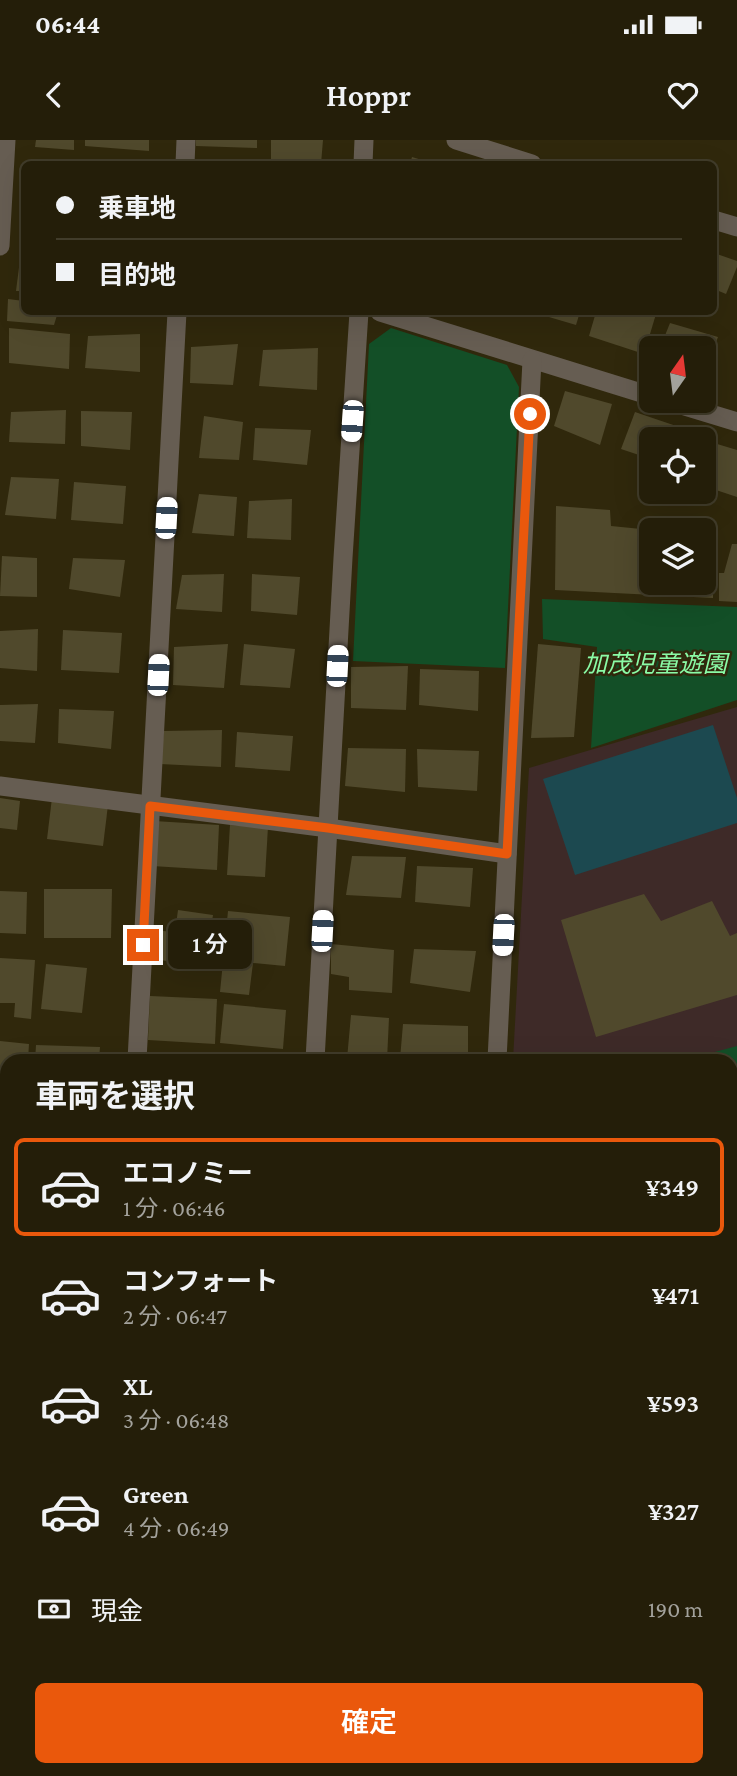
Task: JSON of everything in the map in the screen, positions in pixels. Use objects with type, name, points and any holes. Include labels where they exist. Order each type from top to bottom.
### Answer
[{"type":"street","points":[[0,247],[6,140]]},
{"type":"street","points":[[185,161],[187,140]]},
{"type":"street","points":[[363,161],[364,140]]},
{"type":"street","points":[[456,140],[522,161]]},
{"type":"street","points":[[717,221],[737,227]]},
{"type":"street","points":[[137,1054],[177,315]]},
{"type":"street","points":[[316,1054],[359,315]]},
{"type":"street","points":[[390,315],[639,392]]},
{"type":"street","points":[[497,1054],[532,360]]},
{"type":"street","points":[[707,413],[737,422]]},
{"type":"street","points":[[0,786],[507,854]]},
{"type":"shaded area","points":[[737,707],[737,1054],[513,1054],[529,768]]},
{"type":"green space","points":[[391,328],[507,365],[519,387],[505,668],[353,661],[369,344]]},
{"type":"green space","name":"加茂児童遊園","points":[[542,599],[737,607],[737,700],[591,748],[597,647],[543,639]]},
{"type":"green space","points":[[737,1046],[737,1054],[711,1053]]},
{"type":"water","points":[[713,725],[737,798],[737,823],[575,875],[543,779]]},
{"type":"building","points":[[36,140],[74,140],[74,150],[35,147]]},
{"type":"building","points":[[85,140],[149,140],[149,151],[85,146]]},
{"type":"building","points":[[196,140],[257,140],[257,148],[196,146]]},
{"type":"building","points":[[271,140],[323,140],[321,161],[271,160]]},
{"type":"building","points":[[21,252],[21,291],[16,291]]},
{"type":"building","points":[[717,254],[737,261],[726,294],[717,290]]},
{"type":"building","points":[[8,299],[21,301],[21,315],[57,315],[54,325],[7,321]]},
{"type":"building","points":[[542,315],[579,315],[576,325]]},
{"type":"building","points":[[595,315],[656,315],[649,336],[639,336],[639,352],[589,336]]},
{"type":"building","points":[[670,323],[715,336],[665,336]]},
{"type":"building","points":[[9,328],[70,334],[69,369],[9,363]]},
{"type":"building","points":[[140,334],[140,372],[85,368],[88,336]]},
{"type":"building","points":[[238,344],[233,385],[190,383],[191,347]]},
{"type":"building","points":[[318,348],[317,390],[259,386],[263,350]]},
{"type":"building","points":[[565,391],[612,404],[600,445],[554,426]]},
{"type":"building","points":[[66,410],[65,444],[9,442],[11,412]]},
{"type":"building","points":[[81,411],[132,412],[130,450],[81,446]]},
{"type":"building","points":[[635,412],[679,427],[639,427],[639,455],[621,449]]},
{"type":"building","points":[[204,416],[243,422],[239,460],[199,458]]},
{"type":"building","points":[[255,428],[311,430],[307,465],[253,460]]},
{"type":"building","points":[[716,444],[737,450],[737,497],[716,490]]},
{"type":"building","points":[[11,477],[59,479],[56,519],[5,515]]},
{"type":"building","points":[[74,482],[126,486],[123,524],[71,520]]},
{"type":"building","points":[[199,494],[237,497],[234,536],[192,533]]},
{"type":"building","points":[[292,499],[291,540],[247,538],[249,501]]},
{"type":"building","points":[[556,506],[610,510],[611,526],[639,529],[639,594],[555,590]]},
{"type":"building","points":[[732,544],[737,544],[737,602],[719,601],[719,573],[724,573]]},
{"type":"building","points":[[2,556],[37,558],[37,597],[0,596]]},
{"type":"building","points":[[73,558],[125,560],[120,597],[69,589]]},
{"type":"building","points":[[224,574],[222,612],[176,609],[182,575]]},
{"type":"building","points":[[252,574],[300,577],[297,615],[251,611]]},
{"type":"building","points":[[654,595],[713,595],[713,598]]},
{"type":"building","points":[[38,629],[37,671],[0,668],[0,631]]},
{"type":"building","points":[[63,630],[122,633],[119,673],[61,670]]},
{"type":"building","points":[[228,644],[224,688],[173,685],[174,647]]},
{"type":"building","points":[[244,644],[295,649],[290,688],[240,685]]},
{"type":"building","points":[[538,644],[581,648],[574,737],[531,738]]},
{"type":"building","points":[[408,666],[406,710],[351,708],[351,667]]},
{"type":"building","points":[[420,669],[479,671],[478,711],[419,705]]},
{"type":"building","points":[[38,704],[35,743],[0,741],[0,705]]},
{"type":"building","points":[[59,709],[114,711],[111,749],[58,743]]},
{"type":"building","points":[[222,730],[221,767],[160,764],[164,731]]},
{"type":"building","points":[[237,732],[293,736],[290,771],[235,767]]},
{"type":"building","points":[[348,748],[406,749],[405,792],[345,786]]},
{"type":"building","points":[[417,749],[479,751],[477,791],[418,787]]},
{"type":"building","points":[[0,798],[20,801],[17,830],[0,828]]},
{"type":"building","points":[[52,798],[108,805],[103,846],[47,839]]},
{"type":"building","points":[[154,821],[219,825],[217,870],[152,866]]},
{"type":"building","points":[[230,825],[268,827],[265,877],[227,875]]},
{"type":"building","points":[[352,856],[406,857],[401,898],[346,895]]},
{"type":"building","points":[[417,866],[473,868],[470,907],[415,902]]},
{"type":"building","points":[[44,889],[112,889],[111,938],[44,938]]},
{"type":"building","points":[[0,891],[27,892],[26,934],[0,933]]},
{"type":"building","points":[[644,894],[661,921],[712,901],[730,936],[737,933],[737,995],[596,1037],[561,920]]},
{"type":"building","points":[[178,910],[213,915],[205,966],[159,960],[163,931],[175,932]]},
{"type":"building","points":[[228,911],[290,917],[285,966],[253,963],[249,995],[220,992]]},
{"type":"building","points":[[331,944],[394,950],[392,993],[349,990],[349,977],[331,974]]},
{"type":"building","points":[[414,949],[476,951],[470,992],[410,983]]},
{"type":"building","points":[[0,958],[35,960],[31,1019],[14,1017],[15,1003],[0,1003]]},
{"type":"building","points":[[46,964],[87,968],[82,1013],[41,1009]]},
{"type":"building","points":[[150,996],[217,999],[215,1044],[148,1040]]},
{"type":"building","points":[[224,1004],[286,1010],[283,1049],[220,1043]]},
{"type":"building","points":[[351,1015],[389,1018],[387,1054],[347,1054]]},
{"type":"building","points":[[403,1024],[468,1026],[468,1054],[400,1054]]},
{"type":"building","points":[[0,1041],[29,1044],[28,1054],[0,1054]]},
{"type":"building","points":[[36,1045],[100,1047],[99,1054],[35,1054]]},
{"type":"route","points":[[143,945],[150,806],[507,854],[530,414]]}]
